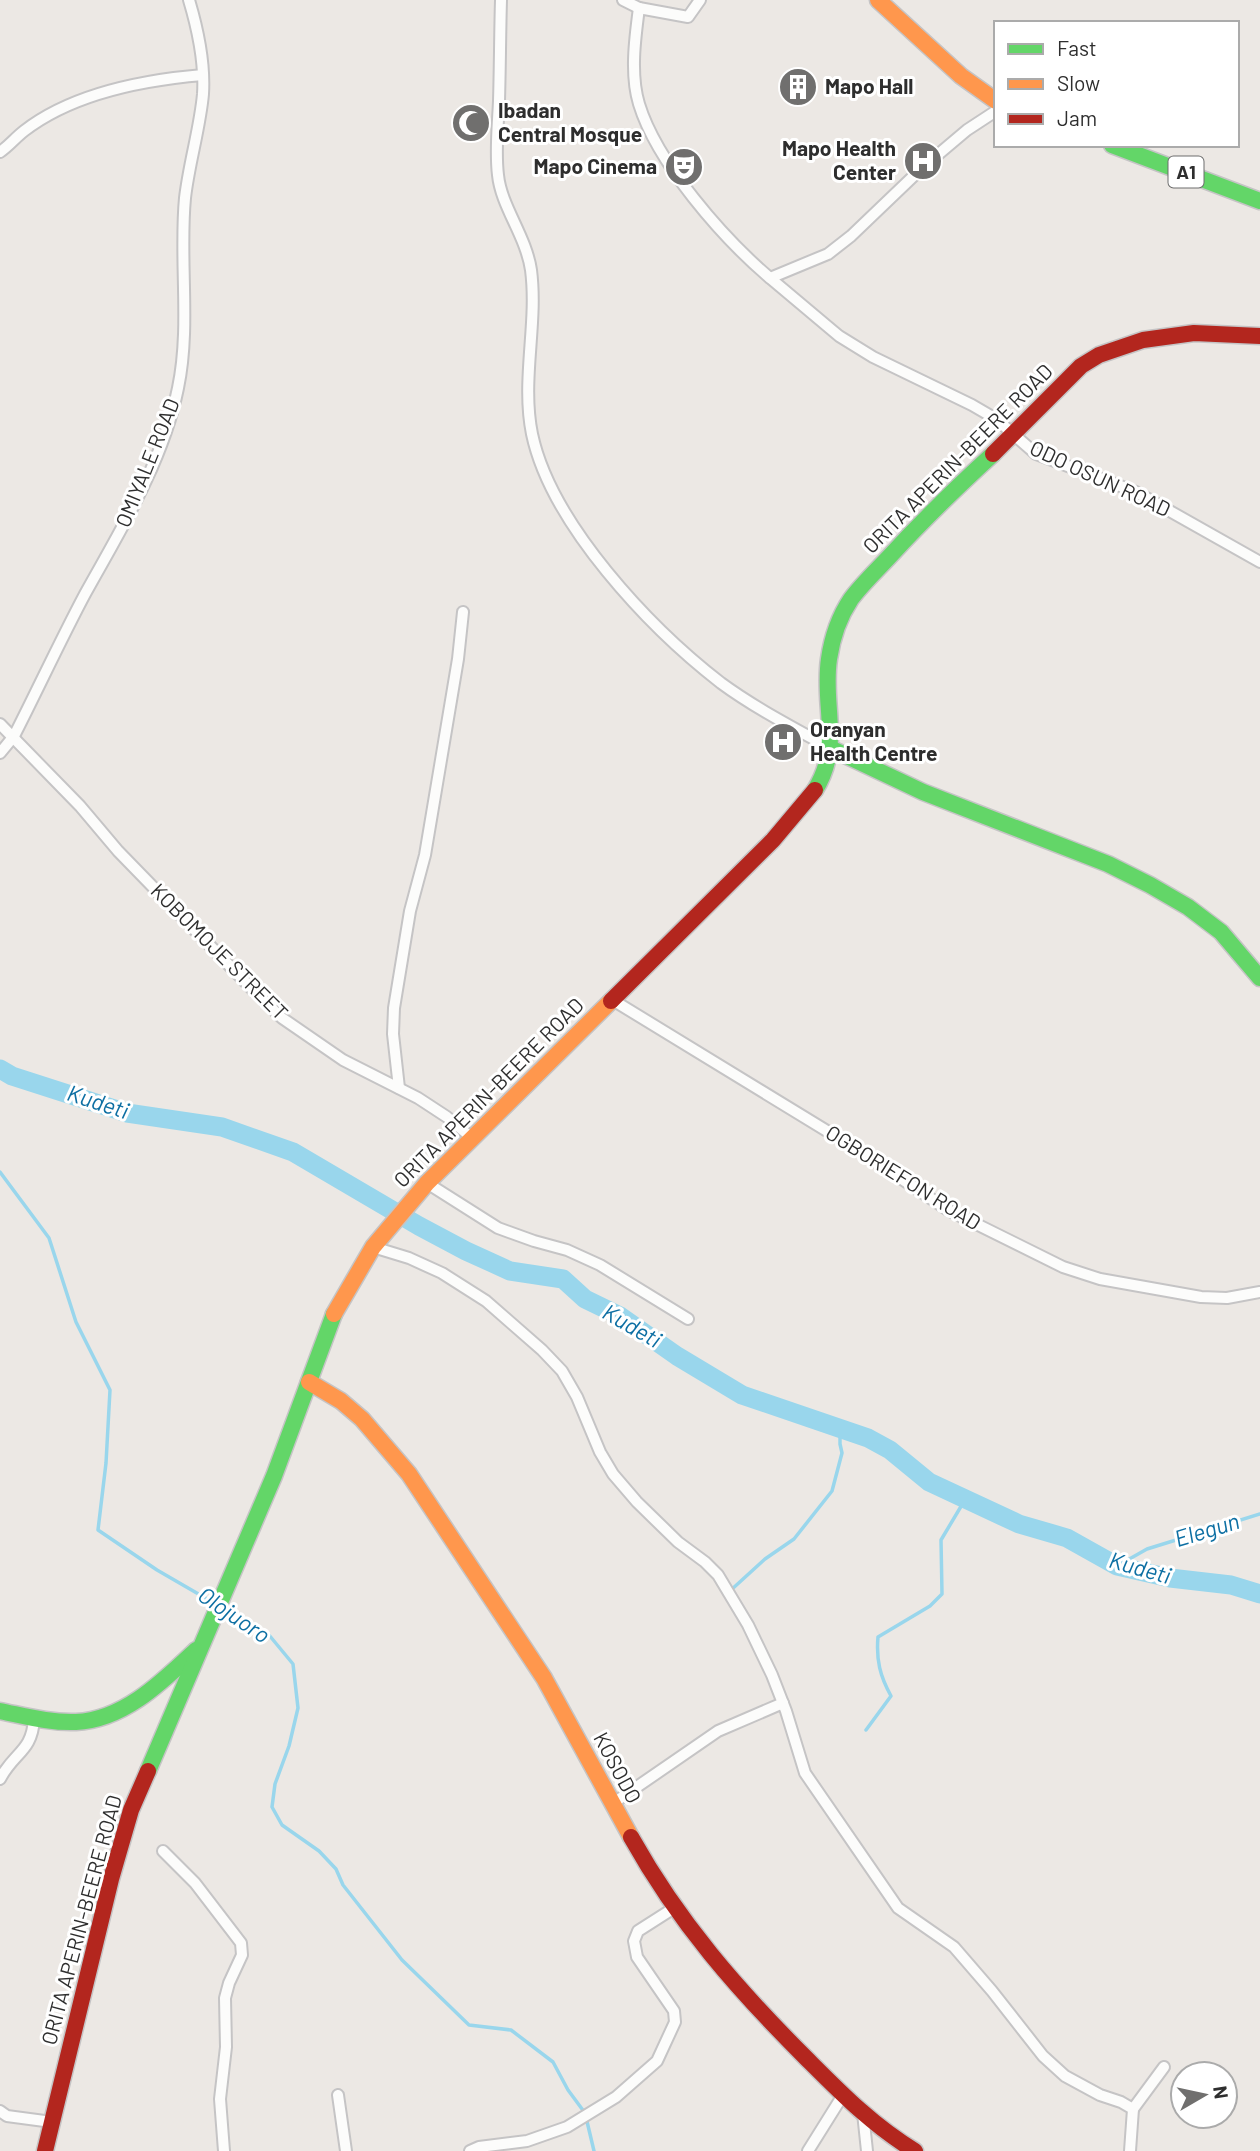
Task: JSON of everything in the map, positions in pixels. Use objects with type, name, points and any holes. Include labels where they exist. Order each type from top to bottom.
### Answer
[{"type":"main road","points":[[878,0],[961,76],[994,100]]},
{"type":"main road","points":[[896,0],[973,69],[994,84]]},
{"type":"main road","name":"A1","points":[[1118,147],[1240,188],[1260,191]]},
{"type":"main road","name":"A1","points":[[1147,147],[1240,188],[1260,201]]},
{"type":"main road","name":"ORITA APERIN-BEERE ROAD","points":[[45,2151],[111,1879],[131,1810],[274,1476],[333,1316],[373,1247],[427,1183],[471,1138],[798,813],[824,775],[830,748],[828,663],[832,640],[851,599],[937,505],[1014,436],[1081,366],[1114,349],[1143,340],[1194,333],[1260,336]]},
{"type":"main road","points":[[830,748],[923,792],[1108,864],[1150,885],[1221,932],[1260,978]]},
{"type":"main road","name":"KOSODO","points":[[309,1382],[345,1403],[392,1452],[556,1696],[612,1804],[674,1908],[732,1982],[843,2095],[893,2138],[915,2151]]},
{"type":"main road","points":[[0,1712],[34,1719],[89,1721],[138,1699],[201,1646]]},
{"type":"street","name":"OMIYALE ROAD","points":[[0,753],[14,736],[85,596],[128,519],[167,427],[178,388],[183,325],[184,203],[187,173],[203,95],[203,75],[189,0]]},
{"type":"street","points":[[501,0],[498,177],[524,242],[530,268],[532,289],[528,411],[537,454],[575,527],[615,582],[646,617],[723,684],[830,748]]},
{"type":"street","points":[[623,0],[639,8],[688,17],[699,0]]},
{"type":"street","name":"ODO OSUN ROAD","points":[[639,8],[636,33],[638,102],[652,137],[687,189],[748,259],[845,340],[996,419],[1036,454],[1136,492],[1260,562]]},
{"type":"street","points":[[0,152],[24,131],[65,106],[103,93],[147,83],[203,75]]},
{"type":"street","points":[[770,278],[828,254],[958,138],[994,112]]},
{"type":"street","points":[[399,1088],[393,1034],[394,1008],[410,911],[425,855],[458,659],[463,612]]},
{"type":"street","name":"KOBOMOJE STREET","points":[[0,724],[80,806],[118,851],[266,1003],[304,1035],[343,1060],[399,1088],[447,1117],[471,1138]]},
{"type":"street","name":"OGBORIEFON ROAD","points":[[611,999],[863,1153],[948,1210],[1063,1267],[1100,1279],[1201,1297],[1227,1298],[1260,1292]]},
{"type":"street","points":[[427,1183],[498,1228],[567,1250],[600,1265],[688,1320]]},
{"type":"street","points":[[373,1247],[409,1258],[442,1273],[486,1301],[562,1371],[613,1474],[678,1542],[718,1575],[762,1651],[783,1703],[805,1773],[898,1908],[954,1947],[1043,2056],[1065,2076],[1133,2109]]},
{"type":"street","points":[[612,1804],[718,1731],[783,1703]]},
{"type":"street","points":[[0,1779],[7,1766],[29,1744],[34,1719]]},
{"type":"street","points":[[163,1851],[195,1884],[241,1943],[242,1955],[225,1998],[226,2047],[220,2099],[224,2151]]},
{"type":"street","points":[[470,2151],[479,2147],[527,2141],[567,2127],[616,2097],[657,2061],[675,2022],[674,2011],[637,1957],[634,1941],[638,1931],[674,1908]]},
{"type":"street","points":[[1130,2151],[1133,2109],[1164,2067]]},
{"type":"street","points":[[338,2095],[346,2151]]},
{"type":"street","points":[[808,2151],[843,2095]]},
{"type":"street","points":[[0,2112],[7,2116],[52,2122]]},
{"type":"street","points":[[863,2113],[867,2151]]},
{"type":"waterway","name":"Kudeti","points":[[0,1069],[12,1076],[127,1113],[222,1127],[293,1152],[466,1251],[510,1271],[563,1279],[585,1299],[620,1316],[677,1356],[742,1395],[868,1438],[890,1450],[929,1482],[1019,1524],[1067,1538],[1117,1566],[1170,1578],[1231,1585],[1260,1594]]},
{"type":"waterway","name":"Olojuoro","points":[[0,1172],[49,1238],[76,1322],[110,1390],[106,1463],[98,1530],[157,1570],[214,1603]]},
{"type":"waterway","points":[[731,1590],[765,1559],[794,1539],[832,1491],[842,1453],[840,1428]]},
{"type":"waterway","points":[[866,1730],[891,1696],[880,1668],[878,1637],[930,1606],[942,1594],[941,1540],[966,1498]]},
{"type":"waterway","name":"Elegun","points":[[1117,1566],[1147,1549],[1260,1514]]},
{"type":"waterway","name":"Olojuoro","points":[[224,1609],[269,1635],[293,1664],[298,1708],[289,1746],[275,1784],[272,1807],[282,1825],[319,1851],[336,1869],[343,1885],[402,1960],[469,2025],[511,2030],[553,2062],[568,2090],[585,2113],[594,2151]]},
{"type":"traffic: fast","points":[[1117,147],[1260,201]]},
{"type":"traffic: fast","points":[[815,790],[828,757],[829,659],[843,613],[870,577],[953,491],[993,454]]},
{"type":"traffic: fast","points":[[830,748],[923,792],[1108,864],[1150,885],[1188,907],[1221,932],[1260,978]]},
{"type":"traffic: fast","points":[[148,1771],[274,1476],[334,1314]]},
{"type":"traffic: fast","points":[[0,1711],[57,1721],[94,1720],[126,1707],[142,1697],[196,1650]]},
{"type":"traffic: slow","points":[[878,0],[961,76],[994,100]]},
{"type":"traffic: slow","points":[[334,1314],[373,1247],[427,1183],[611,1001]]},
{"type":"traffic: slow","points":[[309,1382],[341,1401],[362,1419],[409,1474],[544,1678],[631,1837]]},
{"type":"traffic: jam","points":[[993,454],[1081,366],[1099,355],[1143,340],[1194,333],[1260,336]]},
{"type":"traffic: jam","points":[[611,1001],[773,840],[815,790]]},
{"type":"traffic: jam","points":[[45,2151],[111,1879],[131,1810],[148,1771]]},
{"type":"traffic: jam","points":[[631,1837],[689,1927],[756,2006],[858,2108],[885,2131],[915,2151]]},
{"type":"place","name":"Mapo Hall","points":[[798,87]]},
{"type":"place","name":"Ibadan Central Mosque","points":[[471,123]]},
{"type":"place","name":"Mapo Health Center","points":[[923,161]]},
{"type":"place","name":"Mapo Cinema","points":[[684,167]]},
{"type":"place","name":"Oranyan Health Centre","points":[[783,742]]}]
